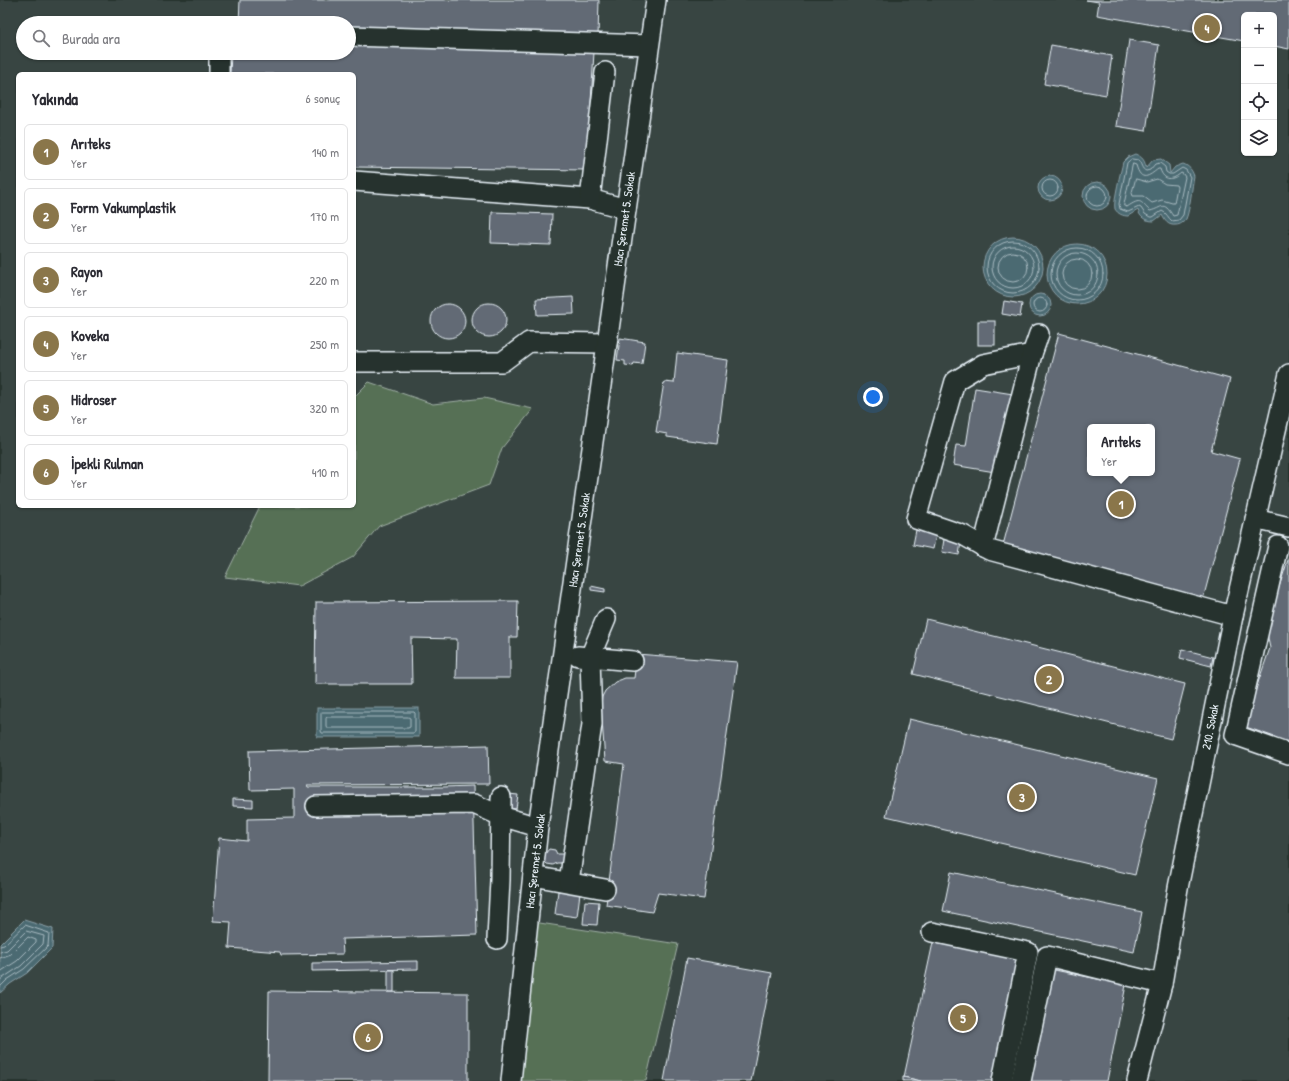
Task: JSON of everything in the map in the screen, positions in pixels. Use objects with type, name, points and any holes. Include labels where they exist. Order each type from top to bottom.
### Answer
[{"type":"street","name":"Hacı Şeremet 5. Sokak","points":[[511,1081],[538,827],[656,0]]},
{"type":"street","points":[[356,36],[649,45]]},
{"type":"street","points":[[219,60],[219,72]]},
{"type":"street","points":[[590,199],[605,72]]},
{"type":"street","points":[[356,181],[590,199],[626,209]]},
{"type":"street","points":[[983,547],[1032,354],[1039,334]]},
{"type":"street","points":[[356,362],[502,362],[529,342],[607,343]]},
{"type":"street","points":[[1032,354],[983,364],[954,381],[916,519],[963,535],[989,550],[1233,616]]},
{"type":"street","name":"210. Sokak","points":[[1137,1081],[1162,984],[1178,888],[1233,616],[1289,374]]},
{"type":"street","points":[[1255,519],[1289,527]]},
{"type":"street","points":[[1207,743],[1226,741],[1235,735],[1278,546]]},
{"type":"street","points":[[569,882],[592,724],[590,657],[606,619]]},
{"type":"street","points":[[563,654],[633,661]]},
{"type":"street","points":[[1235,735],[1289,754]]},
{"type":"street","points":[[316,806],[474,804],[501,806],[538,827]]},
{"type":"street","points":[[497,939],[500,880],[501,806]]},
{"type":"street","points":[[533,876],[605,889]]},
{"type":"street","points":[[932,932],[1028,952],[1002,1081]]},
{"type":"street","points":[[1021,1081],[1047,956],[1162,984]]},
{"type":"shaded area","points":[[0,0],[1289,0],[1289,1081],[0,1081]]},
{"type":"green space","points":[[369,382],[433,404],[484,398],[533,409],[502,448],[489,485],[379,526],[353,557],[299,586],[225,577],[259,508],[356,508],[356,395]]},
{"type":"green space","points":[[533,922],[678,944],[646,1081],[518,1081]]},
{"type":"water","points":[[1135,154],[1140,156],[1145,163],[1146,168],[1153,160],[1161,159],[1169,165],[1170,173],[1175,167],[1183,164],[1191,170],[1194,176],[1190,204],[1186,219],[1182,223],[1171,225],[1162,215],[1154,221],[1148,220],[1142,217],[1138,210],[1128,216],[1124,216],[1115,209],[1116,193],[1123,162],[1128,157]]},
{"type":"water","points":[[1050,176],[1055,177],[1061,183],[1061,193],[1055,199],[1050,200],[1045,199],[1039,193],[1038,188],[1039,183],[1045,177]]},
{"type":"water","points":[[1097,182],[1107,186],[1111,196],[1107,206],[1097,210],[1087,206],[1083,196],[1087,186]]},
{"type":"water","points":[[1007,237],[1019,237],[1030,242],[1038,250],[1043,261],[1041,279],[1030,292],[1019,297],[1007,297],[996,292],[988,284],[983,273],[983,261],[988,250],[996,242]]},
{"type":"water","points":[[1077,244],[1094,249],[1102,257],[1107,274],[1102,291],[1094,299],[1077,304],[1060,299],[1052,291],[1047,274],[1052,257],[1060,249]]},
{"type":"water","points":[[1040,294],[1048,297],[1051,305],[1048,313],[1040,316],[1032,313],[1029,305],[1032,297]]},
{"type":"water","points":[[317,708],[419,708],[419,737],[317,737]]},
{"type":"water","points":[[24,920],[53,929],[52,948],[27,973],[10,984],[0,993],[0,944]]},
{"type":"building","points":[[240,0],[599,0],[598,37],[356,30],[356,16],[239,16]]},
{"type":"building","points":[[1086,0],[1289,0],[1289,49],[1277,47],[1277,12],[1241,12],[1241,40],[1097,15],[1099,2]]},
{"type":"building","points":[[1129,40],[1159,45],[1146,131],[1116,126]]},
{"type":"building","points":[[356,45],[594,52],[587,170],[356,167],[356,72],[230,72],[231,60],[356,60]]},
{"type":"building","points":[[1051,45],[1112,56],[1106,95],[1044,84]]},
{"type":"building","points":[[492,212],[552,214],[551,245],[491,243]]},
{"type":"building","points":[[573,297],[574,314],[537,315],[536,299]]},
{"type":"building","points":[[1004,301],[1022,304],[1020,317],[1002,314]]},
{"type":"building","points":[[489,303],[501,308],[506,320],[501,332],[489,337],[477,332],[472,320],[477,308]]},
{"type":"building","points":[[448,304],[460,309],[465,321],[460,333],[448,338],[436,333],[431,321],[436,309]]},
{"type":"building","points":[[978,321],[995,321],[995,345],[978,345]]},
{"type":"building","points":[[1059,333],[1230,379],[1211,451],[1240,459],[1202,603],[1002,549]]},
{"type":"building","points":[[620,338],[645,342],[642,364],[634,363],[633,366],[625,365],[625,361],[617,360]]},
{"type":"building","points":[[677,353],[728,360],[717,444],[667,437],[667,434],[656,432],[664,382],[674,383]]},
{"type":"building","points":[[975,388],[1013,394],[1001,473],[953,465],[956,445],[966,446]]},
{"type":"building","points":[[916,530],[936,535],[933,549],[913,545]]},
{"type":"building","points":[[944,539],[961,542],[959,555],[942,552]]},
{"type":"building","points":[[1289,557],[1289,742],[1243,726],[1270,648],[1267,634],[1269,617]]},
{"type":"building","points":[[591,586],[605,589],[605,592],[591,590]]},
{"type":"building","points":[[518,601],[517,637],[510,637],[510,678],[456,678],[457,639],[411,638],[412,684],[315,684],[316,602]]},
{"type":"building","points":[[926,619],[1185,684],[1171,739],[913,674]]},
{"type":"building","points":[[1182,649],[1213,657],[1211,666],[1180,658]]},
{"type":"building","points":[[637,654],[737,662],[704,899],[658,893],[652,912],[606,905],[624,764],[605,761],[601,706],[602,697],[605,691],[615,682],[625,678],[634,678]]},
{"type":"building","points":[[909,719],[1158,778],[1135,875],[886,816]]},
{"type":"building","points":[[488,745],[489,784],[307,785],[308,787],[473,786],[477,935],[342,939],[343,954],[281,955],[280,952],[229,948],[231,922],[213,921],[219,838],[247,841],[247,819],[294,818],[294,789],[250,790],[249,751]]},
{"type":"building","points":[[509,794],[518,795],[516,809],[507,808]]},
{"type":"building","points":[[233,799],[253,800],[253,807],[233,806]]},
{"type":"building","points":[[549,849],[555,850],[557,854],[564,854],[564,863],[557,863],[553,865],[547,864],[543,860]]},
{"type":"building","points":[[951,872],[1142,912],[1134,952],[943,911]]},
{"type":"building","points":[[558,891],[580,893],[577,917],[555,914]]},
{"type":"building","points":[[585,901],[599,902],[597,925],[583,924]]},
{"type":"building","points":[[934,938],[1022,958],[996,1081],[921,1081],[904,1077]]},
{"type":"building","points":[[687,958],[772,973],[751,1081],[664,1081]]},
{"type":"building","points":[[418,961],[418,969],[312,971],[312,963]]},
{"type":"building","points":[[1050,969],[1126,985],[1107,1081],[1027,1081]]},
{"type":"building","points":[[388,970],[394,970],[394,992],[388,992]]},
{"type":"building","points":[[269,991],[468,993],[468,1081],[268,1081]]},
{"type":"building","points":[[903,1077],[921,1081],[903,1081]]},
{"type":"place","name":"Koveka","points":[[1207,28]]},
{"type":"place","name":"Arıteks","points":[[1121,504]]},
{"type":"place","name":"Form Vakumplastik","points":[[1049,679]]},
{"type":"place","name":"Rayon","points":[[1022,797]]},
{"type":"place","name":"Hidroser","points":[[963,1018]]},
{"type":"place","name":"İpekli Rulman","points":[[368,1037]]}]
